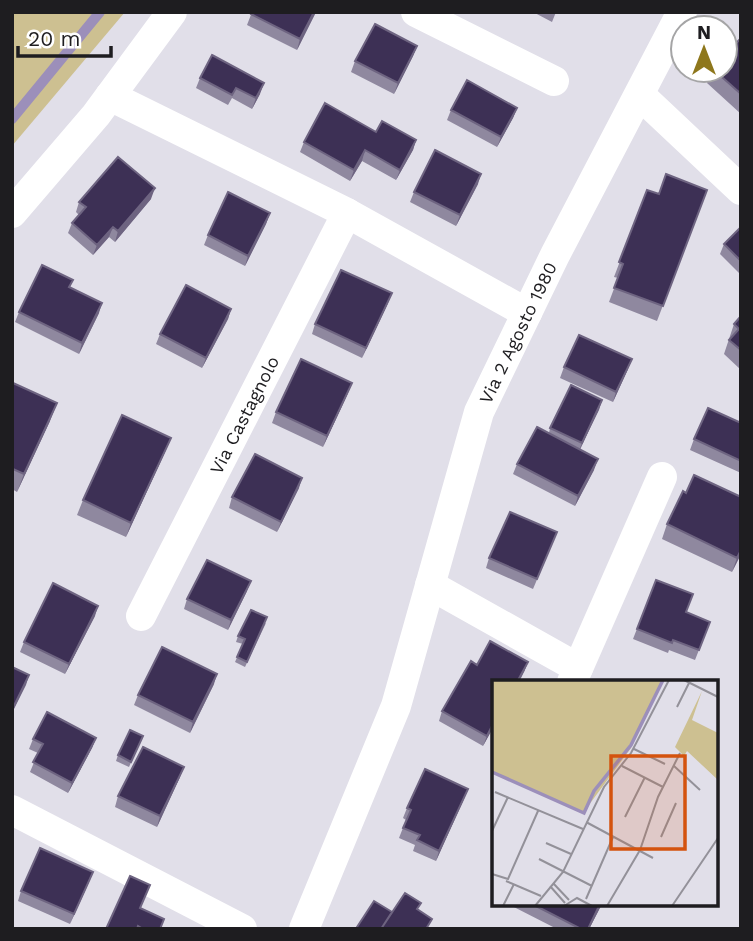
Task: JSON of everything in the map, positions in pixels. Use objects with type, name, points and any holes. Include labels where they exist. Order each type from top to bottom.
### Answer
[{"type":"street","points":[[12,213],[96,115],[172,12]]},
{"type":"street","points":[[416,12],[554,81]]},
{"type":"street","name":"Via 2 Agosto 1980","points":[[304,929],[396,706],[479,412],[555,255],[682,12]]},
{"type":"street","points":[[640,95],[741,190]]},
{"type":"street","points":[[110,96],[347,213],[527,313]]},
{"type":"street","name":"Via Castagnolo","points":[[141,617],[347,213]]},
{"type":"street","points":[[430,585],[575,675],[662,477]]},
{"type":"street","points":[[15,820],[242,929]]},
{"type":"shaded area","points":[[12,12],[125,12],[12,146]]},
{"type":"building","points":[[314,12],[300,39],[251,14]]},
{"type":"building","points":[[375,24],[417,46],[398,83],[355,61]]},
{"type":"building","points":[[741,38],[741,94],[730,84],[739,84]]},
{"type":"building","points":[[212,55],[264,83],[256,98],[236,88],[232,95],[200,78]]},
{"type":"building","points":[[467,80],[517,108],[501,137],[451,110]]},
{"type":"building","points":[[325,103],[376,132],[382,121],[416,140],[400,170],[365,150],[354,170],[304,142]]},
{"type":"building","points":[[435,150],[481,174],[460,215],[414,192]]},
{"type":"building","points":[[118,157],[155,188],[118,231],[113,227],[97,245],[72,223],[86,207],[79,202]]},
{"type":"building","points":[[666,174],[707,190],[663,306],[614,288],[623,264],[619,262],[647,190],[659,194]]},
{"type":"building","points":[[228,192],[270,213],[248,256],[208,235]]},
{"type":"building","points":[[741,227],[741,261],[724,244]]},
{"type":"building","points":[[42,265],[73,280],[69,287],[102,303],[82,343],[19,312]]},
{"type":"building","points":[[341,270],[392,293],[366,348],[315,324]]},
{"type":"building","points":[[186,285],[231,309],[206,358],[160,334]]},
{"type":"building","points":[[741,316],[741,350],[729,340],[739,329],[734,324]]},
{"type":"building","points":[[579,335],[632,359],[616,392],[564,367]]},
{"type":"building","points":[[301,359],[352,383],[327,436],[276,412]]},
{"type":"building","points":[[13,383],[57,403],[24,474],[12,470]]},
{"type":"building","points":[[571,385],[602,400],[582,443],[550,428]]},
{"type":"building","points":[[708,408],[741,423],[741,461],[694,439]]},
{"type":"building","points":[[122,415],[171,438],[131,523],[83,500]]},
{"type":"building","points":[[537,427],[598,459],[578,496],[517,464]]},
{"type":"building","points":[[255,454],[302,478],[281,522],[232,497]]},
{"type":"building","points":[[694,475],[741,497],[741,550],[737,558],[667,524]]},
{"type":"building","points":[[510,512],[557,532],[537,579],[489,558]]},
{"type":"building","points":[[207,560],[251,581],[231,620],[187,599]]},
{"type":"building","points":[[656,580],[693,594],[686,612],[710,622],[699,650],[637,629]]},
{"type":"building","points":[[53,583],[98,606],[69,664],[24,642]]},
{"type":"building","points":[[251,610],[267,617],[247,662],[237,657],[245,639],[238,636]]},
{"type":"building","points":[[490,641],[528,662],[518,680],[492,680],[492,726],[487,736],[442,711],[471,661],[477,665]]},
{"type":"building","points":[[162,647],[217,674],[193,722],[138,695]]},
{"type":"building","points":[[12,667],[29,675],[12,710]]},
{"type":"building","points":[[47,712],[96,738],[72,783],[33,762],[43,744],[33,739]]},
{"type":"building","points":[[130,730],[143,736],[131,762],[118,755]]},
{"type":"building","points":[[143,747],[184,767],[160,816],[118,796]]},
{"type":"building","points":[[425,769],[468,789],[439,851],[417,840],[420,835],[403,828],[411,810],[407,808]]},
{"type":"building","points":[[40,848],[93,872],[74,914],[21,891]]},
{"type":"building","points":[[130,876],[150,885],[140,908],[164,919],[160,929],[143,929],[138,926],[137,929],[106,929]]},
{"type":"building","points":[[405,893],[421,903],[417,909],[432,919],[426,929],[381,929]]},
{"type":"building","points":[[374,901],[392,912],[381,929],[359,929],[357,927]]},
{"type":"building","points":[[536,906],[599,906],[588,929],[581,929]]},
{"type":"waterway","points":[[12,119],[100,12]]}]
